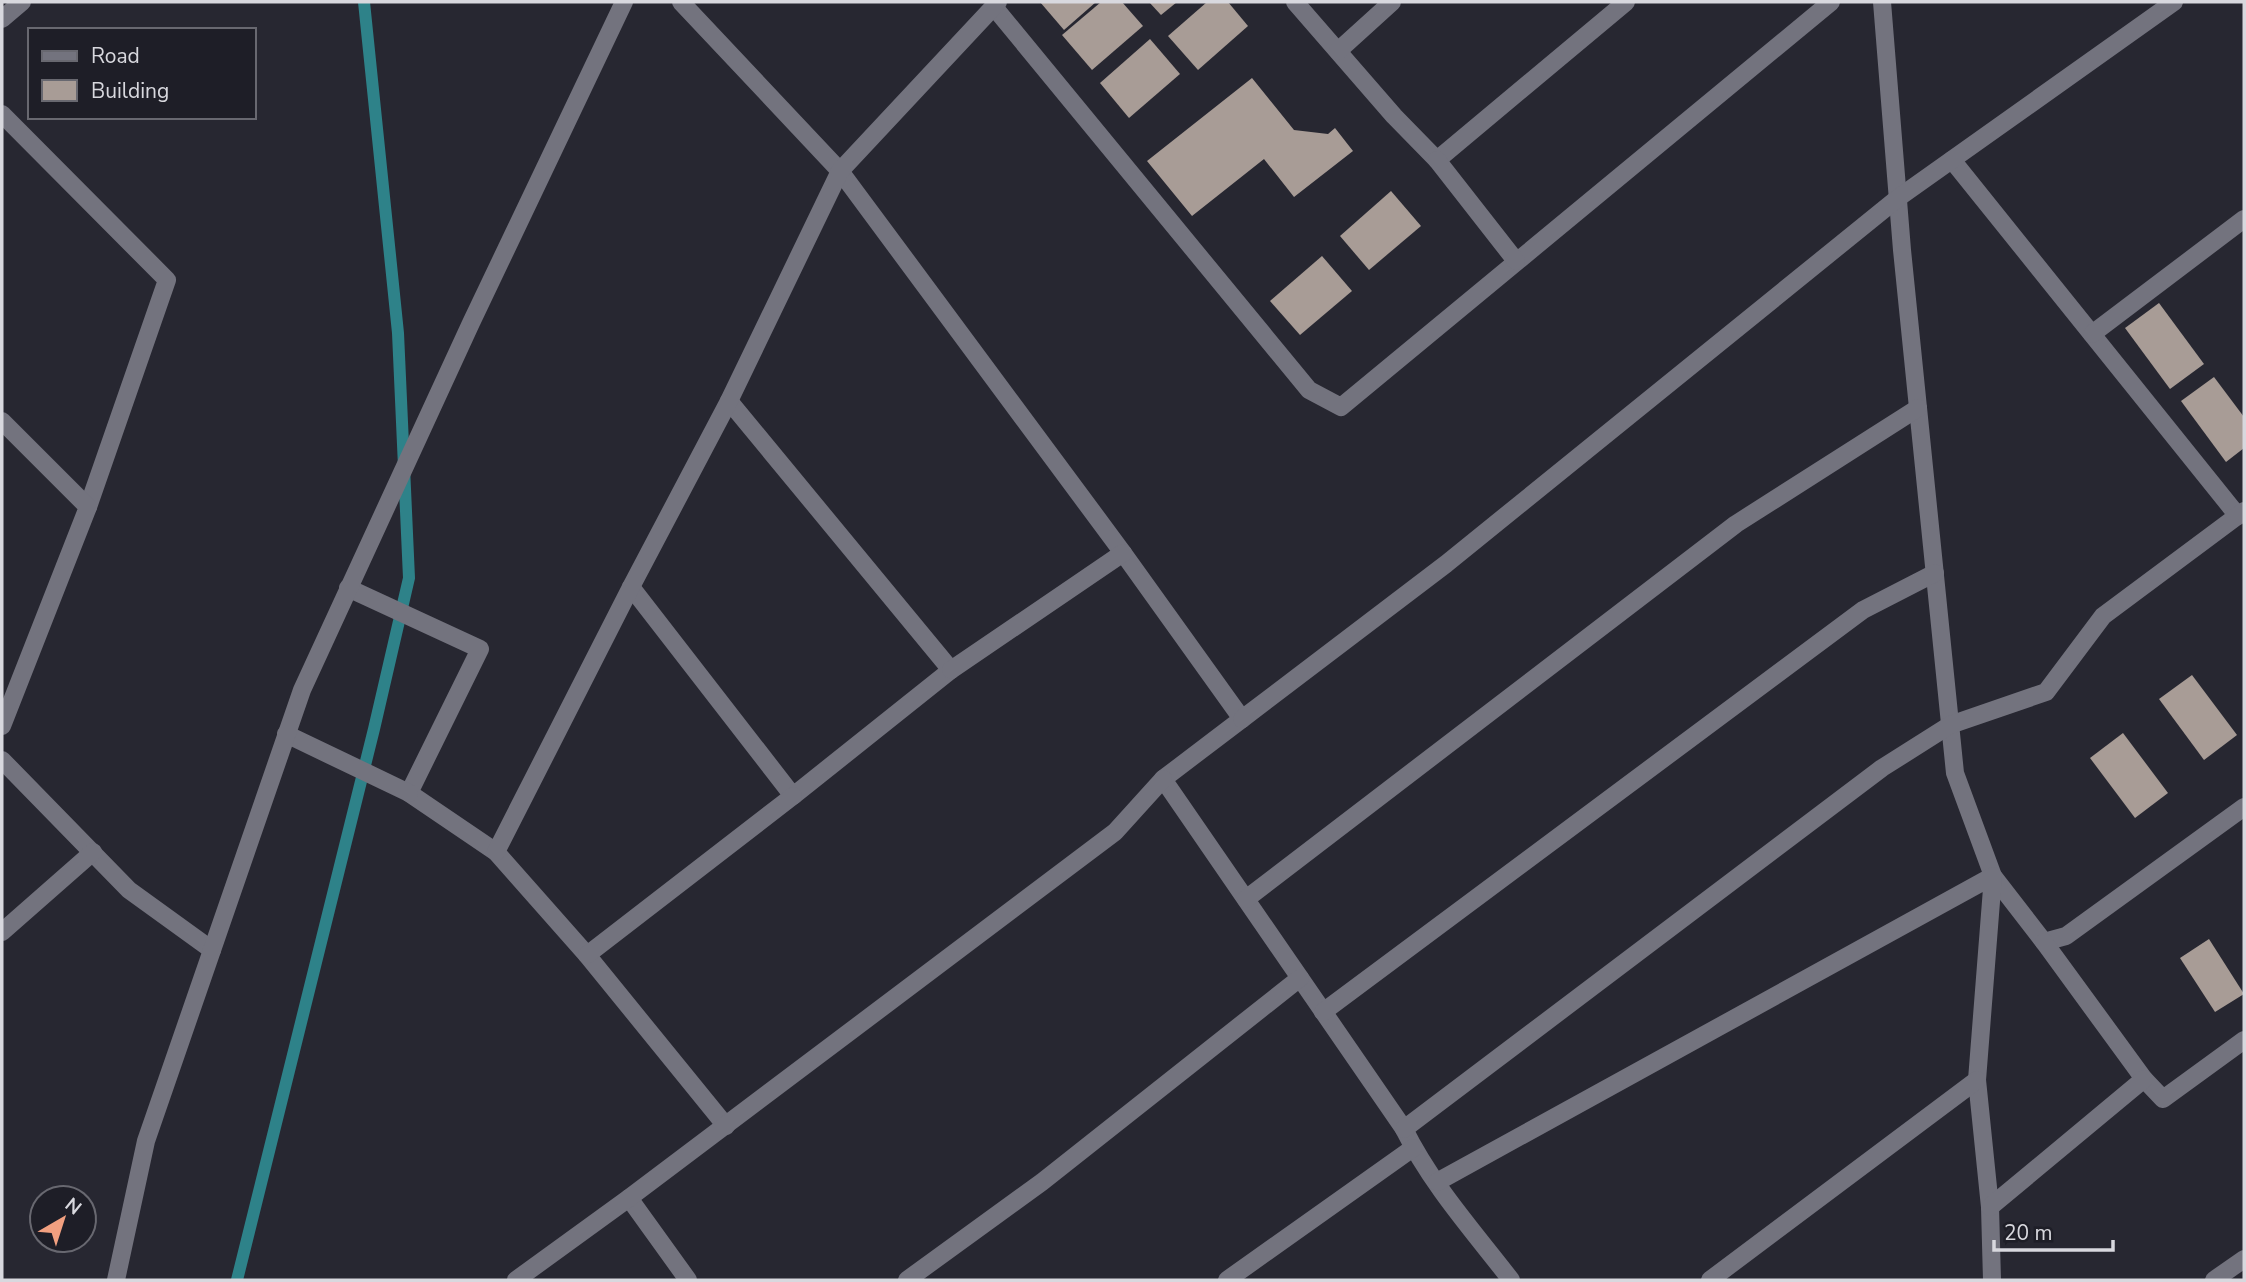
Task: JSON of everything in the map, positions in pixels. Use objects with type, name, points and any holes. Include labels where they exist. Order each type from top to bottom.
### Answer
[{"type":"street","points":[[2,19],[22,2]]},
{"type":"street","points":[[116,1280],[146,1141],[302,690],[422,427],[624,2]]},
{"type":"street","points":[[681,2],[840,171],[1123,553],[1242,719]]},
{"type":"street","points":[[1295,2],[1394,116],[1437,160],[1516,261]]},
{"type":"street","points":[[1338,51],[1392,2]]},
{"type":"street","points":[[1437,160],[1626,2]]},
{"type":"street","points":[[496,852],[729,401],[840,171],[996,4],[1309,390],[1341,407],[1831,2]]},
{"type":"street","points":[[1882,2],[1898,198],[1955,773],[1993,876],[2144,1079],[2163,1099],[2244,1040]]},
{"type":"street","points":[[516,1280],[726,1126],[1115,832],[1163,779],[1446,564],[1898,198],[2174,2]]},
{"type":"street","points":[[2,114],[167,280],[88,507],[2,726]]},
{"type":"street","points":[[1404,1129],[1882,768],[1950,725],[2046,692],[2103,616],[2241,514],[1951,160]]},
{"type":"street","points":[[2092,334],[2244,219]]},
{"type":"street","points":[[729,401],[951,670]]},
{"type":"street","points":[[1246,899],[1736,524],[1918,408]]},
{"type":"street","points":[[2,421],[88,507]]},
{"type":"street","points":[[587,955],[951,670],[1123,553]]},
{"type":"street","points":[[1324,1012],[1863,610],[1935,573]]},
{"type":"street","points":[[631,587],[793,796]]},
{"type":"street","points":[[348,588],[480,649],[409,793]]},
{"type":"street","points":[[286,734],[409,793],[496,852],[587,955],[726,1126]]},
{"type":"street","points":[[2,760],[129,890],[212,950]]},
{"type":"street","points":[[1163,779],[1404,1129],[1413,1148],[1511,1280]]},
{"type":"street","points":[[2044,942],[2066,936],[2244,807]]},
{"type":"street","points":[[2,932],[93,852]]},
{"type":"street","points":[[1992,1280],[1990,1207],[1976,1080],[1993,876]]},
{"type":"street","points":[[1437,1182],[1993,876]]},
{"type":"street","points":[[907,1280],[1042,1182],[1300,978]]},
{"type":"street","points":[[1990,1207],[2144,1079]]},
{"type":"street","points":[[1710,1280],[1976,1080]]},
{"type":"street","points":[[1227,1280],[1413,1148]]},
{"type":"street","points":[[629,1198],[688,1280]]},
{"type":"street","points":[[2214,1280],[2244,1259]]},
{"type":"building","points":[[1040,2],[1096,2],[1064,30]]},
{"type":"building","points":[[1101,2],[1122,2],[1143,26],[1092,70],[1062,35]]},
{"type":"building","points":[[1149,2],[1177,2],[1161,15]]},
{"type":"building","points":[[1207,2],[1228,2],[1248,26],[1198,70],[1168,36]]},
{"type":"building","points":[[1150,39],[1180,74],[1129,118],[1100,83]]},
{"type":"building","points":[[1252,78],[1294,130],[1328,134],[1335,128],[1353,151],[1294,197],[1264,159],[1192,216],[1147,161]]},
{"type":"building","points":[[1391,191],[1421,226],[1369,270],[1340,236]]},
{"type":"building","points":[[1322,256],[1352,291],[1300,335],[1270,301]]},
{"type":"building","points":[[2159,303],[2204,364],[2170,389],[2125,328]]},
{"type":"building","points":[[2214,377],[2244,417],[2244,448],[2226,462],[2181,401]]},
{"type":"building","points":[[2192,675],[2237,735],[2204,760],[2159,699]]},
{"type":"building","points":[[2123,733],[2168,793],[2135,818],[2090,758]]},
{"type":"building","points":[[2209,939],[2244,994],[2215,1012],[2180,958]]},
{"type":"waterway","points":[[237,1280],[409,578],[398,333],[364,2]]}]
